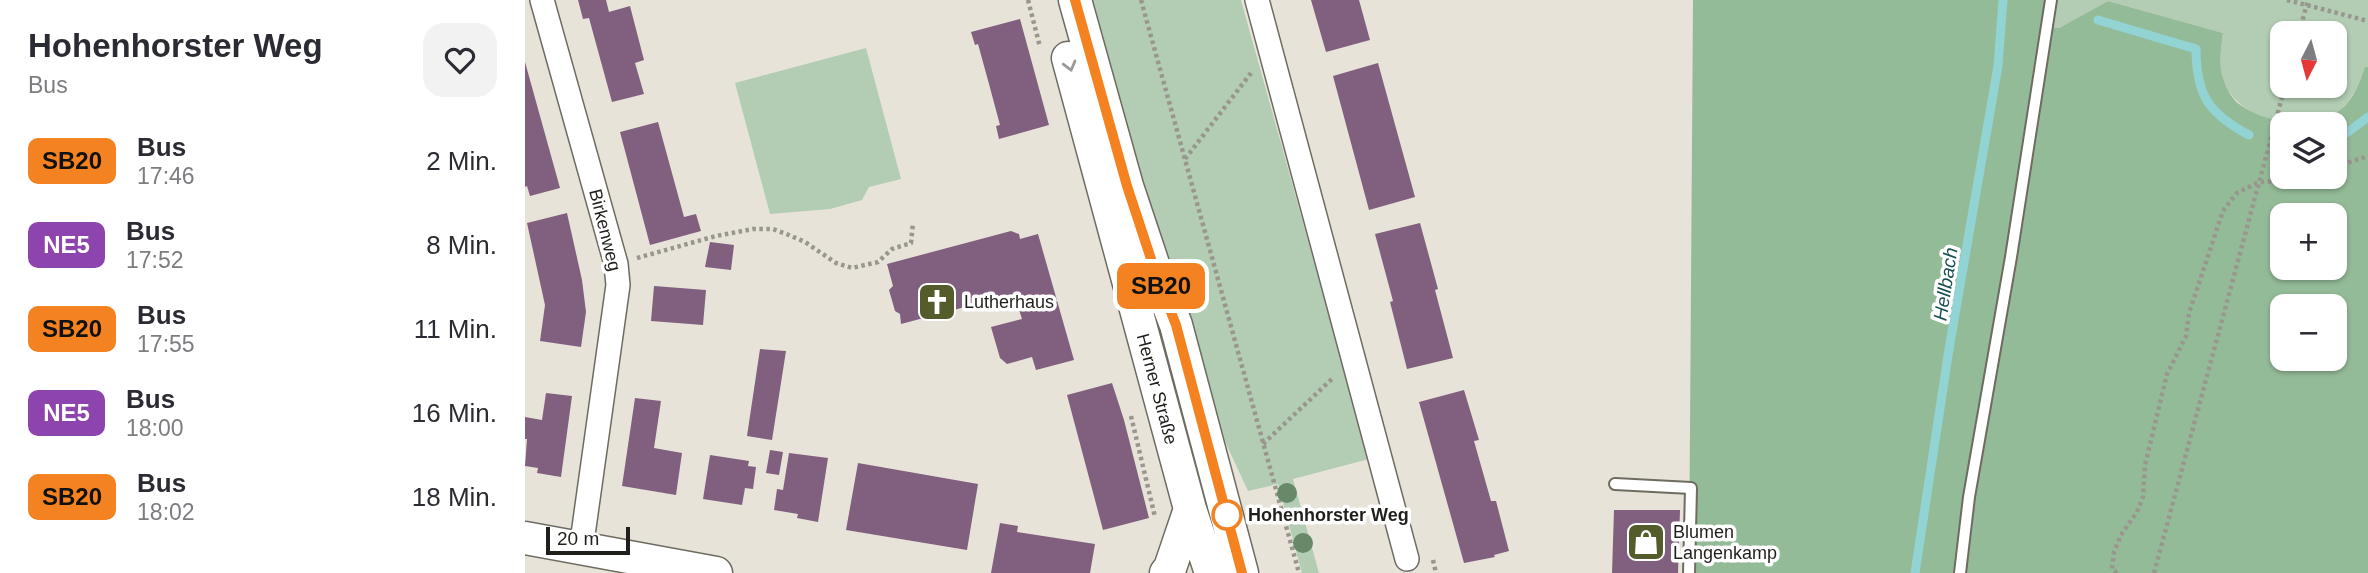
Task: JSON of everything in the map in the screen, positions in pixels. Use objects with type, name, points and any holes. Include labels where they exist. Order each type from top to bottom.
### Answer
[{"type":"main road","name":"Herner Straße","points":[[1053,0],[1190,509],[1211,573]]},
{"type":"main road","name":"Herner Straße","points":[[1075,0],[1127,186],[1176,325],[1242,573]]},
{"type":"main road","points":[[1166,573],[1190,509]]},
{"type":"main road","points":[[525,538],[716,573]]},
{"type":"street","name":"Birkenweg","points":[[541,0],[616,264],[617,295],[581,549]]},
{"type":"street","points":[[1257,0],[1407,559]]},
{"type":"lane","points":[[1960,573],[1969,497],[2011,257],[2051,0]]},
{"type":"lane","points":[[1615,484],[1691,488],[1689,573]]},
{"type":"path","points":[[1141,0],[1296,572]]},
{"type":"path","points":[[2287,0],[2308,3],[2368,22]]},
{"type":"path","points":[[2303,21],[2308,3]]},
{"type":"path","points":[[1185,159],[1253,71],[1274,63]]},
{"type":"path","points":[[2154,573],[2282,98]]},
{"type":"path","points":[[2347,163],[2368,156]]},
{"type":"path","points":[[2116,573],[2112,569],[2114,552],[2143,497],[2145,465],[2167,373],[2186,336],[2189,313],[2223,211],[2237,193],[2259,183],[2270,182]]},
{"type":"path","points":[[616,264],[716,236],[753,229],[773,229],[804,242],[836,263],[852,268],[878,262],[892,248],[911,243],[913,223]]},
{"type":"path","points":[[1263,444],[1337,374],[1356,368]]},
{"type":"green space","points":[[1090,0],[1241,0],[1369,459],[1293,479],[1319,573],[1302,573],[1278,484],[1248,491],[1216,422],[1153,226]]},
{"type":"green space","points":[[1693,0],[2055,0],[2050,27],[2059,28],[2108,1],[2223,33],[2221,69],[2232,97],[2250,111],[2270,119],[2270,189],[2347,189],[2347,112],[2337,112],[2351,98],[2365,67],[2368,67],[2368,573],[1689,573]]},
{"type":"green space","points":[[2055,0],[2368,0],[2368,67],[2365,67],[2351,98],[2337,112],[2270,112],[2270,119],[2243,106],[2224,82],[2221,70],[2223,33],[2108,1],[2059,28],[2050,27]]},
{"type":"green space","points":[[866,48],[901,179],[869,187],[862,200],[830,209],[770,214],[735,83]]},
{"type":"building","points":[[578,0],[606,0],[609,12],[630,6],[644,60],[635,63],[644,94],[612,102],[589,18],[583,19]]},
{"type":"building","points":[[1311,0],[1359,0],[1370,40],[1326,52]]},
{"type":"building","points":[[1020,19],[1049,125],[999,139],[996,126],[1000,125],[978,44],[975,45],[971,32]]},
{"type":"building","points":[[525,62],[560,188],[530,196],[527,186],[525,187]]},
{"type":"building","points":[[1378,63],[1415,197],[1369,210],[1333,76]]},
{"type":"building","points":[[658,122],[684,217],[696,214],[701,231],[650,245],[620,132]]},
{"type":"building","points":[[567,213],[582,280],[586,312],[581,347],[540,341],[545,305],[527,223]]},
{"type":"building","points":[[1420,223],[1453,358],[1407,369],[1375,234]]},
{"type":"building","name":"Lutherhaus","points":[[1011,231],[1019,234],[1020,239],[1038,234],[1074,360],[1036,370],[1032,357],[1007,364],[1000,358],[991,327],[1022,319],[1014,294],[901,324],[900,314],[895,311],[889,290],[893,286],[887,264]]},
{"type":"building","points":[[710,242],[734,245],[731,270],[705,267]]},
{"type":"building","points":[[654,286],[706,290],[703,325],[651,321]]},
{"type":"building","points":[[760,349],[786,351],[772,440],[747,436]]},
{"type":"building","points":[[1112,383],[1149,518],[1103,530],[1067,395]]},
{"type":"building","points":[[1464,390],[1479,440],[1474,441],[1491,501],[1496,501],[1509,551],[1494,555],[1495,557],[1464,563],[1419,402]]},
{"type":"building","points":[[546,393],[572,396],[561,477],[537,473],[538,468],[525,466],[525,417],[542,420]]},
{"type":"building","points":[[635,398],[661,401],[654,448],[682,453],[676,495],[622,486]]},
{"type":"building","points":[[770,450],[783,452],[779,475],[766,473]]},
{"type":"building","points":[[789,453],[828,458],[818,522],[797,518],[798,514],[774,510],[777,489],[783,490]]},
{"type":"building","points":[[710,455],[749,461],[748,466],[756,467],[753,489],[745,488],[742,505],[703,499]]},
{"type":"building","points":[[858,463],[978,484],[967,550],[846,530]]},
{"type":"building","name":"Blumen Langenkamp","points":[[1614,510],[1680,510],[1678,573],[1612,573]]},
{"type":"building","points":[[1000,523],[1018,526],[1017,532],[1095,544],[1090,573],[991,573]]},
{"type":"waterway","name":"Hellbach","points":[[1915,573],[1949,349],[1998,66],[2003,0]]},
{"type":"waterway","points":[[2098,20],[2196,49],[2199,79],[2207,101],[2224,119],[2249,135]]},
{"type":"waterway","points":[[2347,132],[2368,117]]},
{"type":"bus line","name":"SB20","points":[[1075,0],[1127,186],[1176,325],[1242,573]]},
{"type":"place","name":"Lutherhaus","points":[[937,302]]},
{"type":"place","name":"Hohenhorster Weg","points":[[1227,515]]},
{"type":"place","name":"Blumen Langenkamp","points":[[1646,542]]}]
